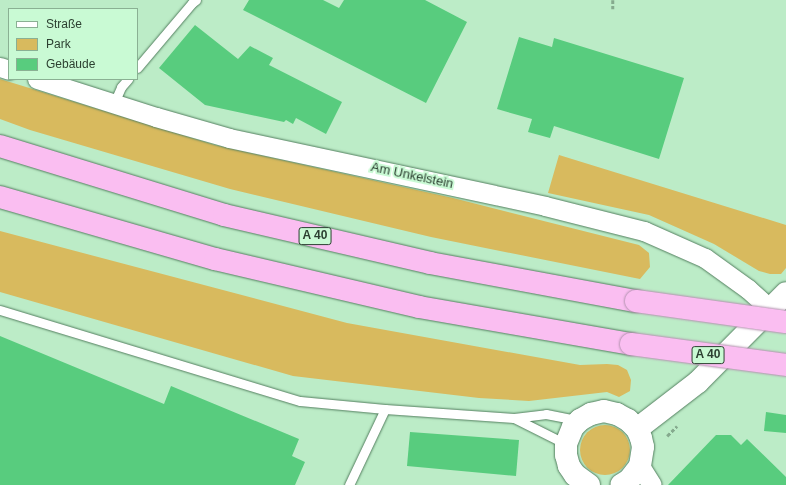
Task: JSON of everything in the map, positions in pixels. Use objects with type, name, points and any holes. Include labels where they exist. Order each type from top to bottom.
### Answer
[{"type":"highway","name":"A 40","points":[[0,146],[224,214],[430,263],[636,301],[778,315]]},
{"type":"highway","name":"A 40","points":[[0,197],[215,259],[411,306],[631,344],[786,365]]},
{"type":"street","name":"Am Unkelstein","points":[[40,80],[156,117],[229,138],[545,206],[644,231],[705,258],[748,289],[778,315]]},
{"type":"street","points":[[637,429],[698,382],[778,315],[786,293]]},
{"type":"street","points":[[584,484],[569,466],[566,455],[566,444],[573,427],[580,420],[591,414],[610,412],[628,420],[637,429],[643,447],[640,466],[629,480],[621,485]]},
{"type":"street","points":[[640,466],[652,485]]},
{"type":"lane","points":[[138,67],[196,0]]},
{"type":"lane","points":[[114,103],[121,87],[127,80]]},
{"type":"lane","points":[[0,310],[300,401],[385,409],[514,418],[546,414],[580,420]]},
{"type":"lane","points":[[349,485],[385,409]]},
{"type":"lane","points":[[514,418],[566,444]]},
{"type":"path","points":[[613,0],[613,9]]},
{"type":"green space","points":[[0,79],[215,145],[453,198],[639,245],[649,253],[650,267],[640,279],[431,237],[230,189],[30,130],[0,119]]},
{"type":"green space","points":[[559,155],[786,225],[786,268],[781,274],[770,274],[759,271],[714,244],[649,215],[548,193]]},
{"type":"green space","points":[[0,231],[347,323],[580,365],[618,365],[627,370],[631,380],[630,391],[619,397],[607,392],[529,401],[479,398],[293,376],[0,292]]},
{"type":"green space","points":[[600,425],[610,425],[623,432],[630,445],[630,455],[623,468],[610,475],[600,475],[591,471],[584,464],[580,455],[580,445],[584,436],[591,429]]},
{"type":"building","points":[[249,0],[323,0],[339,8],[344,0],[425,0],[467,22],[426,103],[243,10]]},
{"type":"building","points":[[195,25],[238,59],[250,46],[273,58],[269,65],[342,102],[326,134],[296,118],[293,124],[286,120],[284,122],[205,105],[159,68]]},
{"type":"building","points":[[519,37],[552,47],[554,38],[684,78],[659,159],[554,126],[550,138],[528,132],[532,119],[497,109]]},
{"type":"building","points":[[0,336],[164,404],[171,386],[299,439],[292,456],[305,462],[295,485],[0,485]]},
{"type":"building","points":[[766,412],[786,415],[786,433],[764,431]]},
{"type":"building","points":[[410,432],[519,440],[516,476],[407,466]]},
{"type":"building","points":[[716,435],[731,435],[741,445],[747,439],[786,477],[786,485],[668,485]]}]
